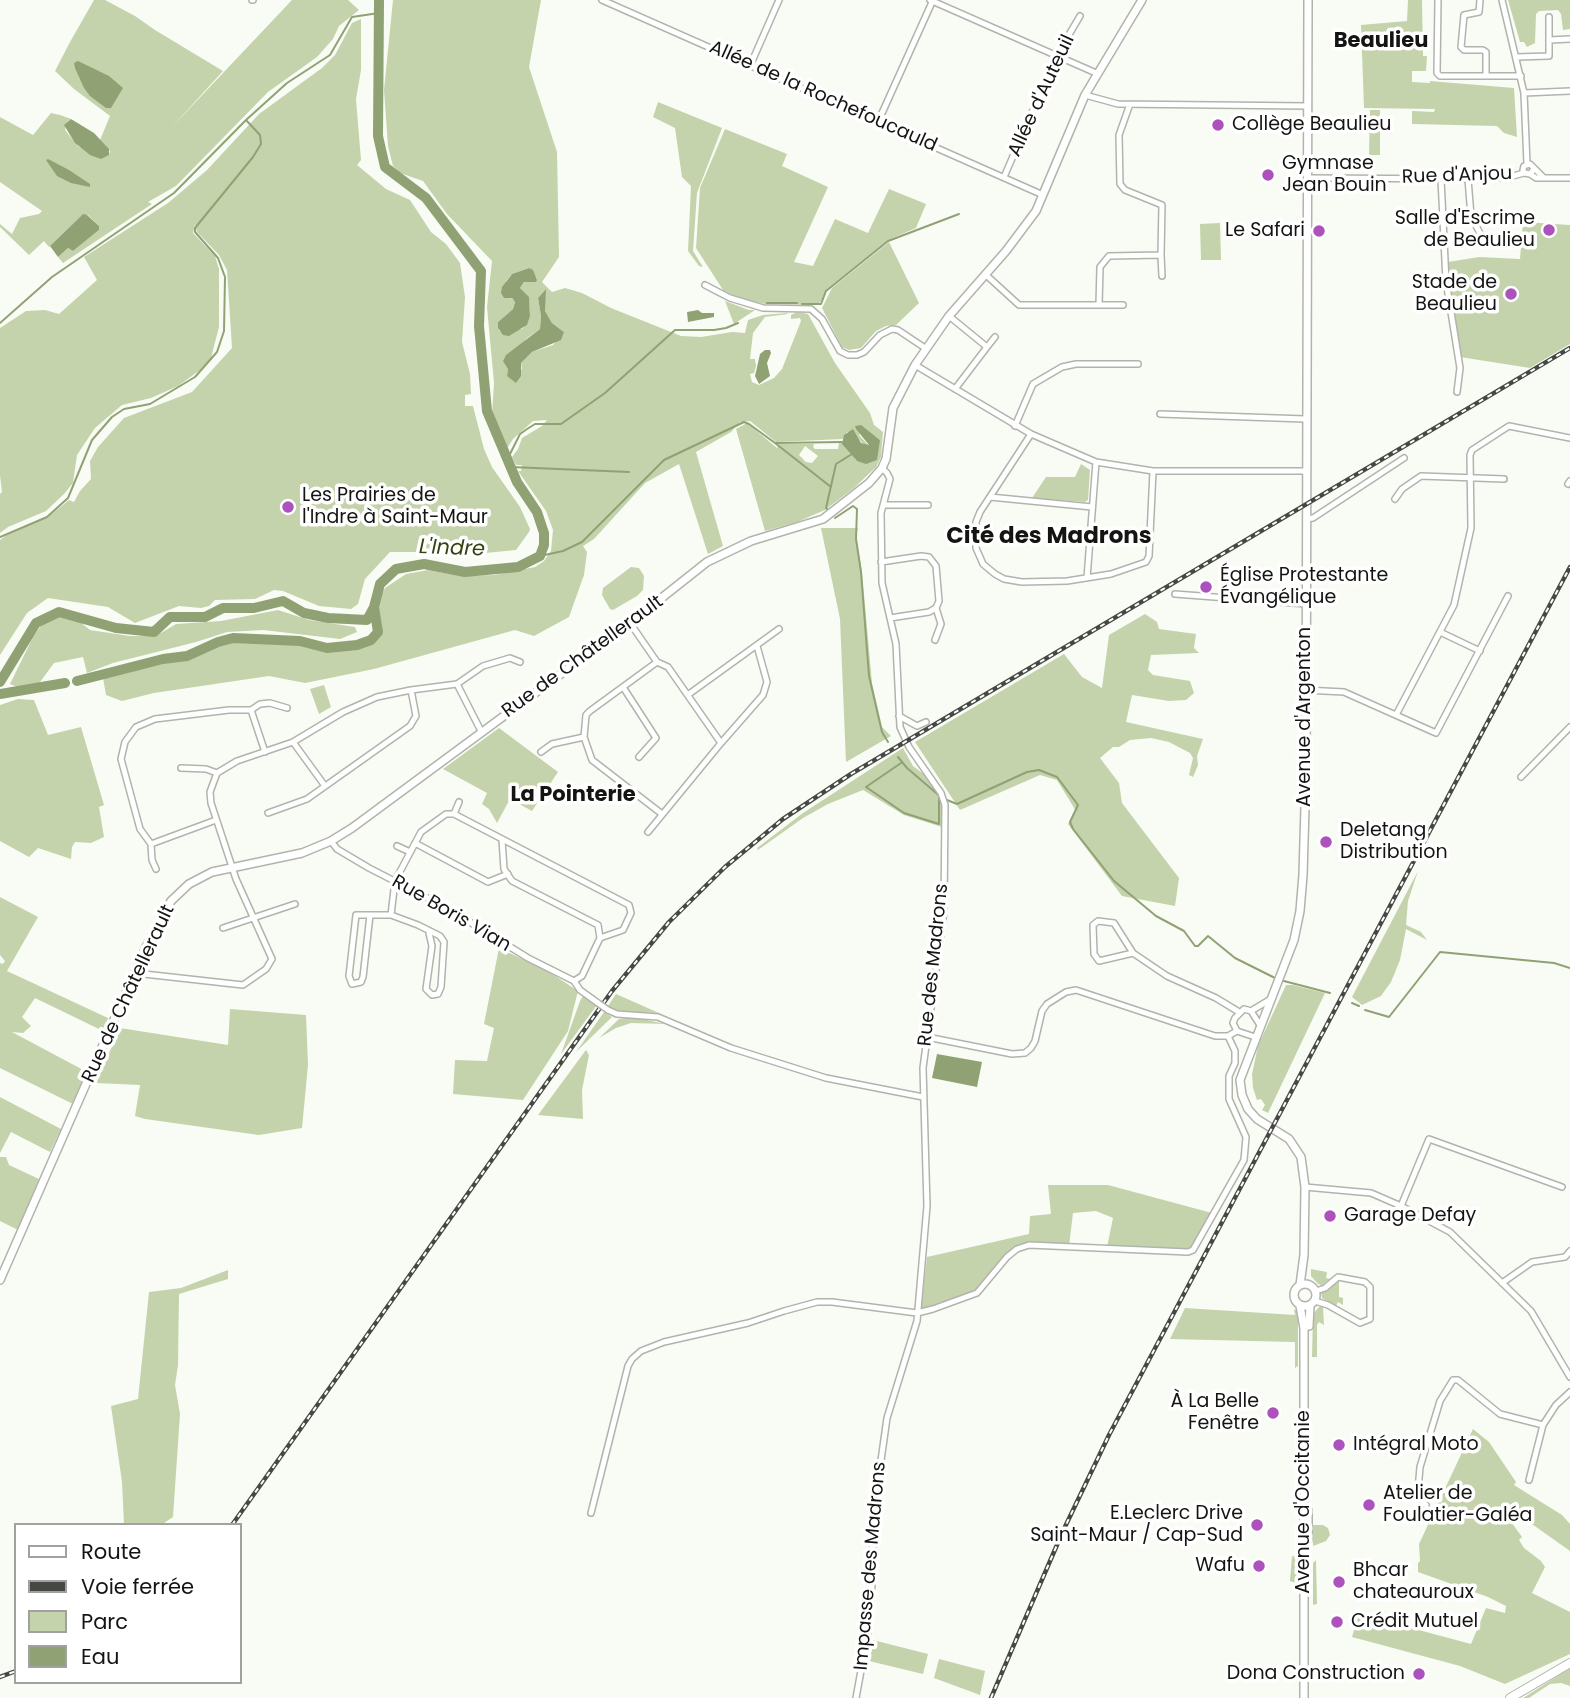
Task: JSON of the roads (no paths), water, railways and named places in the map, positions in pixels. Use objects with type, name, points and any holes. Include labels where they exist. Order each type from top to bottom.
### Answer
[{"type":"main road","name":"Rue de Châtellerault","points":[[0,1280],[135,973],[171,901],[200,878],[231,867],[302,853],[331,841],[630,623],[697,570],[720,555],[760,537],[817,522],[869,483],[881,468],[888,450],[894,408],[915,365],[949,316],[1025,227],[1043,195],[1096,73],[1142,0]]},
{"type":"main road","name":"Avenue d'Argenton","points":[[1305,1187],[1301,1157],[1294,1144],[1280,1132],[1256,1119],[1242,1096],[1240,1080],[1294,940],[1302,897],[1305,843],[1308,0]]},
{"type":"main road","name":"Avenue d'Occitanie","points":[[1305,1187],[1304,1255],[1300,1285],[1294,1296],[1300,1306],[1304,1328],[1306,1698]]},
{"type":"main road","name":"Avenue d'Occitanie","points":[[1304,1255],[1313,1288],[1308,1324],[1306,1698]]},
{"type":"main road","points":[[1300,1285],[1313,1288]]},
{"type":"main road","points":[[1300,1306],[1312,1303]]},
{"type":"main road","points":[[1514,1697],[1570,1663]]},
{"type":"street","name":"Allée de la Rochefoucauld","points":[[603,0],[1043,195]]},
{"type":"street","points":[[750,66],[779,0]]},
{"type":"street","points":[[878,122],[932,0],[1096,73]]},
{"type":"street","points":[[1438,0],[1437,73],[1440,76],[1521,76]]},
{"type":"street","points":[[1480,0],[1479,12],[1464,15],[1461,47],[1464,50],[1486,52],[1486,76]]},
{"type":"street","points":[[1502,0],[1524,93],[1529,172],[1536,177],[1570,178]]},
{"type":"street","name":"Allée d'Auteuil","points":[[1004,177],[1057,55],[1080,16]]},
{"type":"street","points":[[1516,57],[1549,57],[1549,17]]},
{"type":"street","points":[[1549,40],[1570,39]]},
{"type":"street","points":[[1524,93],[1570,92]]},
{"type":"street","points":[[1085,95],[1104,102],[1130,104],[1307,106]]},
{"type":"street","points":[[1130,104],[1119,135],[1120,184],[1125,190],[1162,205],[1162,276]]},
{"type":"street","name":"Rue d'Anjou","points":[[1307,178],[1468,179],[1509,177],[1529,172]]},
{"type":"street","points":[[1441,179],[1446,281],[1460,368],[1457,392]]},
{"type":"street","points":[[1468,179],[1471,216],[1486,245]]},
{"type":"street","points":[[1099,305],[1100,267],[1109,256],[1161,255]]},
{"type":"street","points":[[985,274],[1019,305],[1123,305]]},
{"type":"street","points":[[705,285],[750,305],[763,308],[794,307],[816,312],[836,346],[848,355],[864,352],[880,335],[891,329],[898,330],[925,348]]},
{"type":"street","points":[[949,316],[986,347]]},
{"type":"street","points":[[955,389],[995,337]]},
{"type":"street","points":[[1015,426],[1033,384],[1062,367],[1076,364],[1138,364]]},
{"type":"street","points":[[915,365],[1015,426],[1096,462],[1153,471],[1306,471]]},
{"type":"street","points":[[1160,414],[1306,419]]},
{"type":"street","points":[[1396,715],[1454,605],[1469,537],[1472,450],[1509,426],[1570,438]]},
{"type":"street","points":[[1031,434],[975,522],[976,548],[983,564],[1004,579],[1022,582],[1087,578],[1134,568],[1148,559],[1153,471]]},
{"type":"street","points":[[1306,519],[1313,518],[1404,458]]},
{"type":"street","points":[[1087,578],[1096,462]]},
{"type":"street","name":"Rue des Madrons","points":[[881,468],[887,472],[890,479],[884,505],[881,562],[882,583],[896,644],[899,716],[903,737],[941,793],[945,805],[944,911],[923,1068],[927,1206],[917,1313]]},
{"type":"street","points":[[1395,499],[1402,489],[1421,476],[1504,479]]},
{"type":"street","points":[[990,498],[1092,507]]},
{"type":"street","points":[[884,505],[928,505]]},
{"type":"street","points":[[881,562],[921,556],[929,558],[936,566],[939,601],[936,608],[929,612],[890,618]]},
{"type":"street","points":[[1175,594],[1306,604]]},
{"type":"street","points":[[1305,690],[1344,692],[1436,733],[1508,596]]},
{"type":"street","points":[[935,639],[941,624],[936,608]]},
{"type":"street","points":[[630,623],[657,662],[668,667],[689,694],[722,743]]},
{"type":"street","points":[[689,694],[779,629]]},
{"type":"street","points":[[1440,632],[1480,650]]},
{"type":"street","points":[[648,832],[763,695],[767,682],[757,646]]},
{"type":"street","points":[[135,973],[243,985],[266,969],[272,959],[231,867],[216,820],[209,792],[217,773],[226,766],[293,742],[377,697],[457,684],[483,666],[510,658],[520,663]]},
{"type":"street","points":[[657,662],[586,715],[584,737],[592,760],[662,814]]},
{"type":"street","points":[[457,684],[481,731]]},
{"type":"street","points":[[623,687],[656,738],[639,757]]},
{"type":"street","points":[[268,813],[298,804],[410,726],[416,716],[411,690]]},
{"type":"street","points":[[156,869],[150,851],[151,844],[140,830],[122,768],[122,750],[136,727],[155,719],[251,710],[260,704],[270,703],[287,708]]},
{"type":"street","points":[[251,710],[265,752]]},
{"type":"street","points":[[899,716],[917,726],[926,722]]},
{"type":"street","points":[[1521,777],[1570,727]]},
{"type":"street","points":[[541,752],[552,744],[584,737]]},
{"type":"street","points":[[293,742],[325,786]]},
{"type":"street","points":[[181,768],[206,769],[217,773]]},
{"type":"street","points":[[454,814],[459,802]]},
{"type":"street","points":[[391,915],[395,881],[421,832],[446,814],[454,814],[629,905],[631,914],[623,930],[600,938]]},
{"type":"street","points":[[151,844],[216,820]]},
{"type":"street","points":[[502,840],[504,869],[512,881],[595,922],[601,930],[600,938],[582,975],[574,981]]},
{"type":"street","name":"Rue Boris Vian","points":[[331,841],[346,855],[447,908],[528,958],[574,981],[580,990],[617,1014],[658,1017],[731,1048],[826,1078],[923,1097]]},
{"type":"street","points":[[415,843],[488,882],[508,874]]},
{"type":"street","points":[[397,846],[410,852]]},
{"type":"street","points":[[223,928],[295,904]]},
{"type":"street","points":[[369,915],[363,977],[361,982],[352,984],[349,976],[356,915],[369,915],[391,915],[440,936],[445,949],[442,987],[438,994],[432,995],[426,989],[432,946],[429,933]]},
{"type":"street","points":[[1133,953],[1099,961],[1094,954],[1093,925],[1098,921],[1114,923],[1133,953],[1167,976],[1216,998],[1239,1012]]},
{"type":"street","points":[[927,1037],[1012,1054],[1025,1053],[1035,1041],[1042,1011],[1047,1003],[1066,992],[1076,990],[1215,1036],[1237,1031],[1255,1037]]},
{"type":"street","points":[[1251,1011],[1271,999]]},
{"type":"street","points":[[1237,1031],[1233,1023],[1244,1009],[1251,1011],[1260,1025]]},
{"type":"street","points":[[591,1513],[628,1366],[641,1351],[664,1342],[748,1324],[796,1307],[817,1303],[832,1302],[917,1313],[977,1293],[1007,1257],[1029,1245],[1175,1252],[1193,1250],[1244,1160],[1246,1137],[1229,1099],[1229,1076],[1235,1063],[1235,1051],[1228,1035]]},
{"type":"street","points":[[1401,1206],[1429,1139],[1562,1187]]},
{"type":"street","points":[[1305,1187],[1371,1194],[1401,1206],[1450,1232],[1531,1311],[1570,1377]]},
{"type":"street","points":[[1502,1283],[1532,1262],[1565,1257],[1570,1251]]},
{"type":"street","points":[[1312,1303],[1328,1304],[1360,1323],[1370,1319],[1370,1287],[1366,1282],[1338,1277],[1325,1288],[1313,1288]]},
{"type":"street","name":"Impasse des Madrons","points":[[856,1698],[869,1627],[873,1517],[880,1466],[892,1399],[904,1366],[917,1313]]},
{"type":"street","points":[[1426,1505],[1420,1497],[1418,1479],[1441,1397],[1451,1382],[1456,1379],[1500,1414],[1544,1424]]},
{"type":"street","points":[[1529,1480],[1544,1424],[1556,1405],[1570,1392]]},
{"type":"water","points":[[78,61],[109,76],[123,88],[111,108],[106,108],[84,88],[75,68],[74,63]]},
{"type":"water","points":[[71,119],[94,133],[109,149],[109,155],[101,159],[90,155],[75,143],[64,125]]},
{"type":"water","points":[[46,160],[90,184],[90,187],[71,183],[57,176]]},
{"type":"water","points":[[83,214],[99,226],[99,230],[73,251],[68,248],[58,257],[50,246]]},
{"type":"water","points":[[529,268],[533,270],[537,280],[524,282],[520,288],[529,297],[530,316],[527,325],[509,336],[503,335],[498,328],[498,322],[513,309],[515,302],[512,298],[504,298],[502,287],[512,274]]},
{"type":"water","points":[[546,289],[545,311],[552,323],[564,332],[561,340],[532,352],[521,363],[521,376],[516,383],[507,376],[508,369],[503,361],[506,355],[540,329],[538,298]]},
{"type":"water","points":[[698,310],[702,313],[714,313],[714,317],[688,322],[687,312]]},
{"type":"water","points":[[770,350],[771,353],[767,363],[770,376],[759,384],[755,376],[760,354]]},
{"type":"water","points":[[861,425],[880,440],[877,460],[866,464],[857,461],[842,444],[844,435],[853,429],[861,443],[869,445],[856,429],[855,426]]},
{"type":"water","points":[[937,1054],[982,1062],[977,1087],[932,1078]]},
{"type":"waterway","name":"L'Indre","points":[[0,682],[36,623],[59,612],[116,628],[154,632],[170,617],[205,617],[223,608],[254,608],[283,601],[304,613],[328,618],[367,620],[374,607],[380,584],[396,569],[424,564],[465,572],[518,567],[540,556],[544,533],[537,512],[517,482],[487,411],[479,326],[481,271],[426,198],[385,167],[378,136],[379,0]]},
{"type":"waterway","points":[[0,323],[52,277],[174,193],[287,83],[330,55],[352,17],[379,13]]},
{"type":"waterway","points":[[0,537],[47,517],[68,498],[92,440],[112,417],[124,409],[150,404],[195,377],[217,352],[224,331],[225,277],[218,258],[195,232],[195,228],[261,144],[260,135],[246,120]]},
{"type":"waterway","points":[[802,304],[821,304],[826,291],[888,241],[959,214]]},
{"type":"waterway","points":[[767,303],[797,303]]},
{"type":"waterway","points":[[507,460],[520,434],[535,424],[561,424],[605,393],[675,330],[714,330],[738,323]]},
{"type":"waterway","points":[[540,556],[563,551],[582,542],[664,460],[744,422],[831,487]]},
{"type":"waterway","points":[[776,443],[842,442]]},
{"type":"waterway","points":[[828,510],[826,508],[836,464],[852,454]]},
{"type":"waterway","points":[[511,467],[629,472]]},
{"type":"waterway","points":[[835,518],[853,506],[857,509],[856,539],[869,676],[882,732],[888,742]]},
{"type":"waterway","points":[[77,681],[163,659],[187,656],[233,638],[300,641],[327,648],[357,645],[371,640],[378,632],[374,607]]},
{"type":"waterway","points":[[0,694],[65,683]]},
{"type":"waterway","points":[[898,757],[942,798]]},
{"type":"waterway","points":[[901,763],[866,787],[904,813],[939,824],[939,797]]},
{"type":"waterway","points":[[947,800],[957,804],[1027,772],[1039,770],[1057,777],[1078,805],[1070,822],[1073,829],[1114,881],[1156,916],[1184,931],[1195,946],[1208,936],[1235,958],[1275,978]]},
{"type":"waterway","points":[[1365,1010],[1389,1017],[1440,952],[1554,963],[1570,968]]},
{"type":"waterway","points":[[1280,980],[1330,993]]},
{"type":"waterway","points":[[1352,1003],[1359,1006]]},
{"type":"railway","points":[[233,1523],[612,991],[669,922],[725,867],[783,819],[851,774],[1570,348]]},
{"type":"railway","points":[[991,1698],[1063,1531],[1109,1435],[1570,567]]},
{"type":"railway","points":[[0,1677],[14,1672]]},
{"type":"place","name":"Collège Beaulieu","points":[[1218,125]]},
{"type":"place","name":"Gymnase Jean Bouin","points":[[1268,175]]},
{"type":"place","name":"Salle d'Escrime de Beaulieu","points":[[1549,230]]},
{"type":"place","name":"Le Safari","points":[[1319,231]]},
{"type":"place","name":"Stade de Beaulieu","points":[[1511,294]]},
{"type":"place","name":"Les Prairies de l'Indre à Saint-Maur","points":[[288,507]]},
{"type":"place","name":"Église Protestante Évangélique","points":[[1206,587]]},
{"type":"place","name":"Deletang Distribution","points":[[1326,842]]},
{"type":"place","name":"Garage Defay","points":[[1330,1216]]},
{"type":"place","name":"À La Belle Fenêtre","points":[[1273,1413]]},
{"type":"place","name":"Intégral Moto","points":[[1339,1445]]},
{"type":"place","name":"Atelier de Foulatier-Galéa","points":[[1369,1505]]},
{"type":"place","name":"E.Leclerc Drive Saint-Maur / Cap-Sud","points":[[1257,1525]]},
{"type":"place","name":"Wafu","points":[[1259,1566]]},
{"type":"place","name":"Bhcar chateauroux","points":[[1339,1582]]},
{"type":"place","name":"Crédit Mutuel","points":[[1337,1622]]},
{"type":"place","name":"Dona Construction","points":[[1419,1674]]},
{"type":"district","name":"Beaulieu","points":[[1381,42]]},
{"type":"district","name":"Cité des Madrons","points":[[1049,537]]},
{"type":"district","name":"La Pointerie","points":[[573,796]]}]
